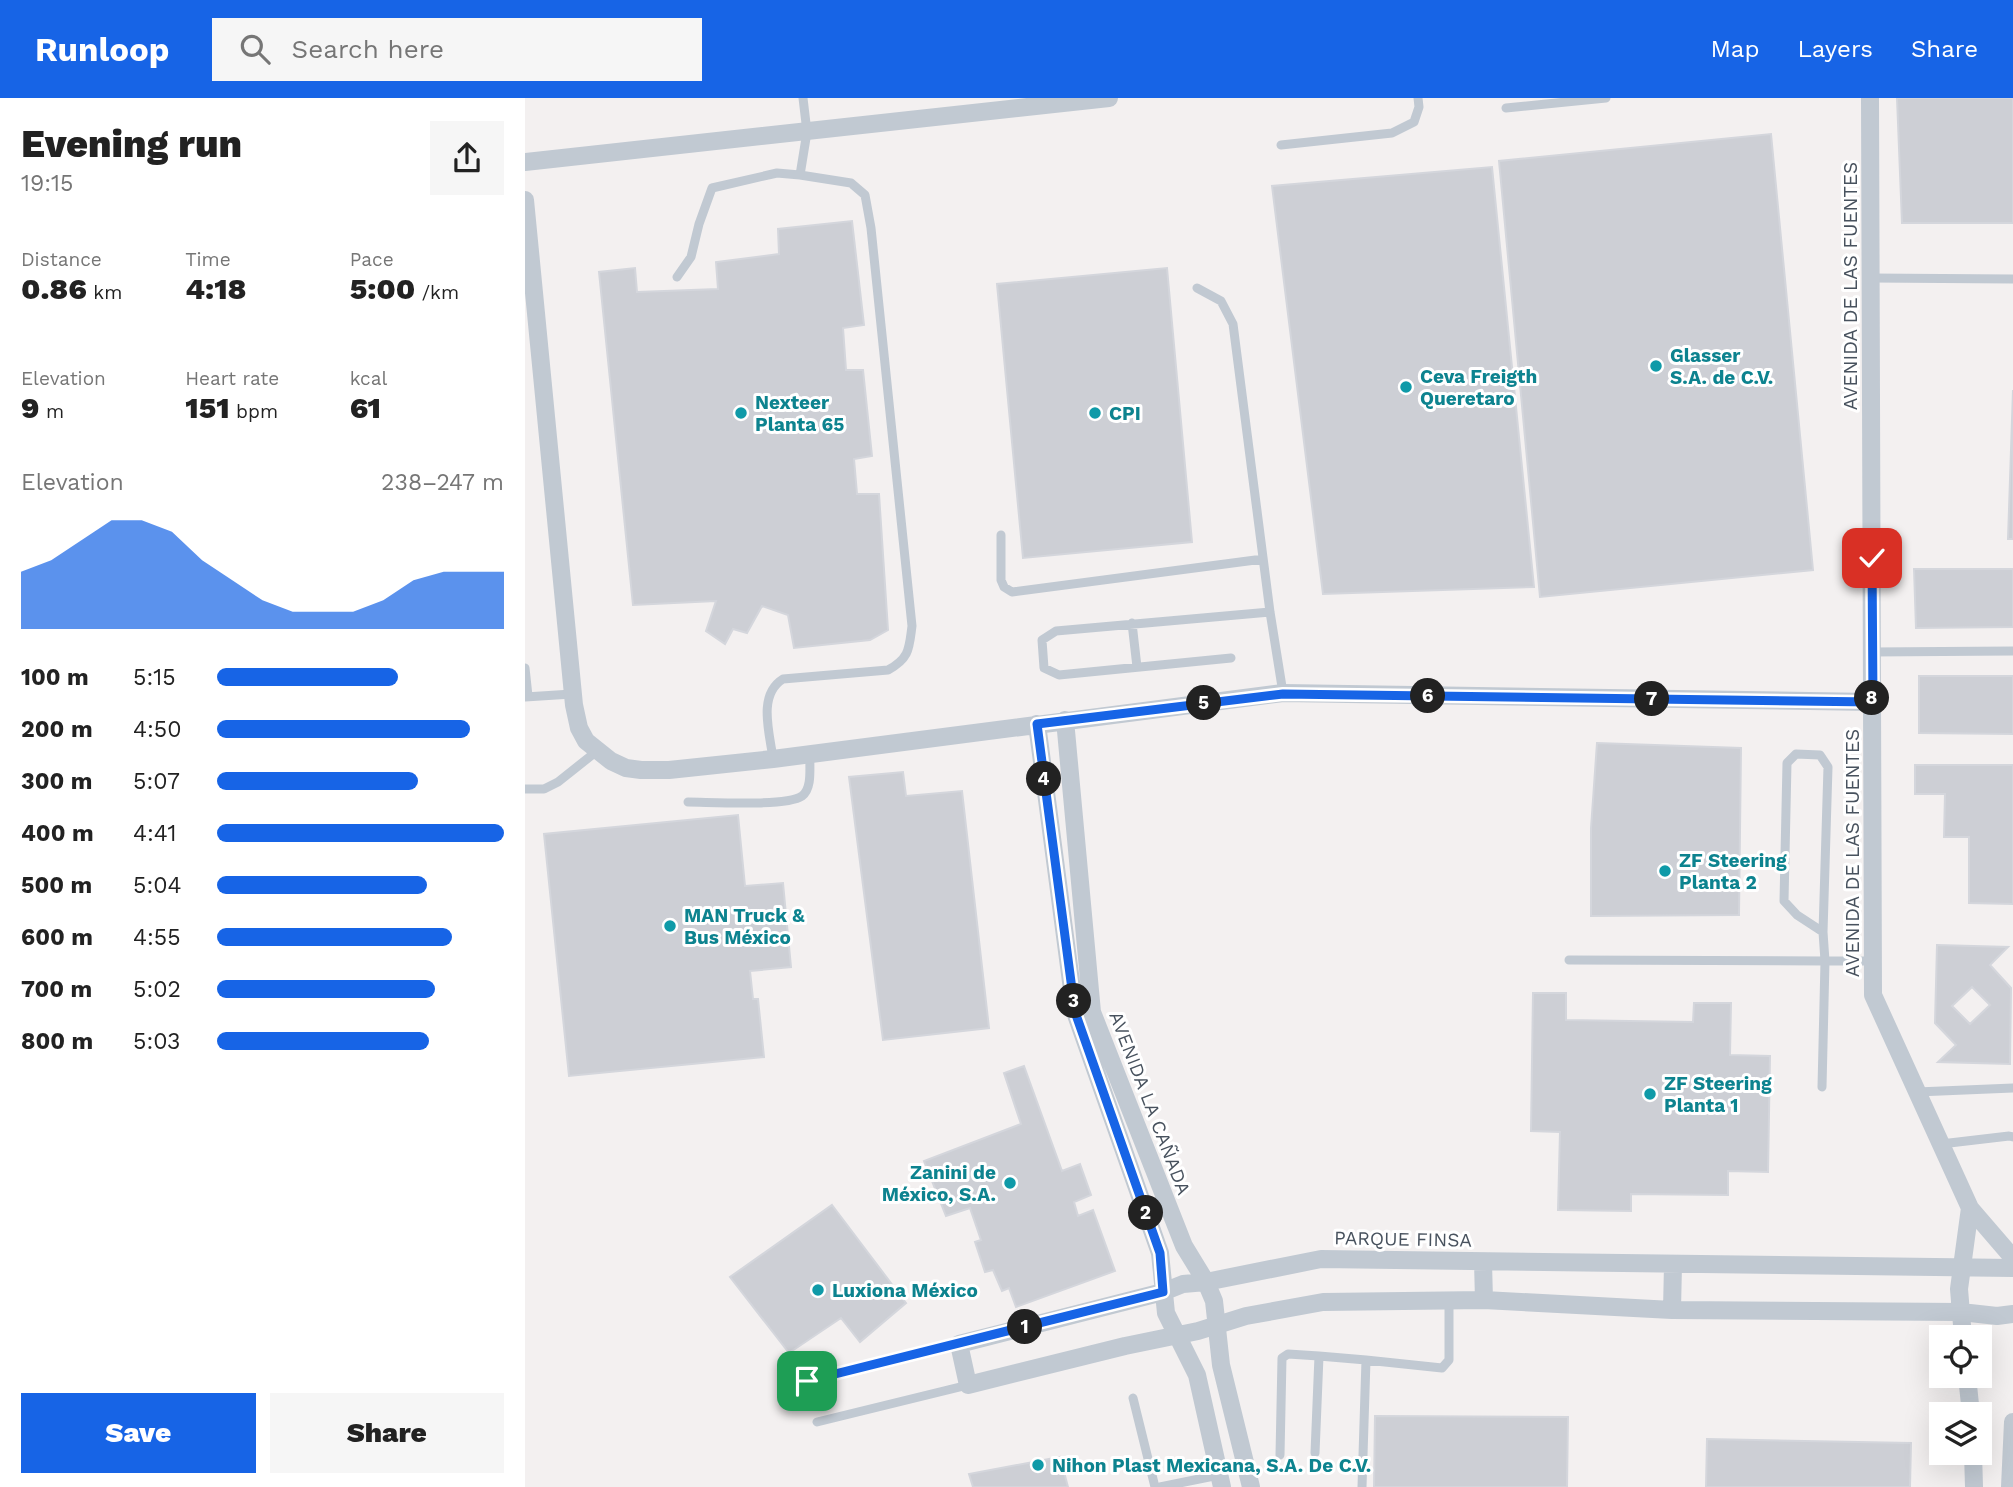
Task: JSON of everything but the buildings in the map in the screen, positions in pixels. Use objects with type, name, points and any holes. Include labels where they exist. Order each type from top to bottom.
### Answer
[{"type":"street","points":[[525,162],[807,132],[1008,104],[1109,98]]},
{"type":"street","name":"AVENIDA DE LAS FUENTES","points":[[1870,98],[1873,995],[1970,1208],[2013,1258]]},
{"type":"street","points":[[525,200],[572,694],[579,728],[586,741],[611,761],[627,768],[669,770],[773,759],[1283,694],[1873,702]]},
{"type":"street","name":"AVENIDA LA CAÑADA","points":[[1065,720],[1092,1012],[1184,1247],[1206,1282],[1214,1301],[1221,1366],[1251,1487]]},
{"type":"street","points":[[1037,724],[1075,1012],[1160,1253],[1166,1313],[1197,1375],[1221,1481]]},
{"type":"street","points":[[1962,1325],[1959,1289],[1970,1208]]},
{"type":"street","name":"PARQUE FINSA","points":[[959,1344],[1163,1292],[1183,1284],[1206,1282],[1321,1259],[2013,1268]]},
{"type":"street","points":[[1483,1262],[1484,1300]]},
{"type":"street","points":[[1672,1310],[1673,1265]]},
{"type":"street","points":[[959,1344],[968,1385],[1198,1331],[1246,1316],[1323,1302],[1484,1300],[1672,1310],[1961,1311],[1997,1316],[2013,1314]]},
{"type":"street","points":[[2010,1487],[2013,1422]]},
{"type":"street","points":[[1973,1465],[1974,1487]]},
{"type":"lane","points":[[800,175],[807,132],[803,98]]},
{"type":"lane","points":[[1281,145],[1392,133],[1414,122],[1419,107],[1418,98]]},
{"type":"lane","points":[[1506,108],[1606,98]]},
{"type":"lane","points":[[677,277],[691,257],[712,188],[777,173],[851,183],[865,195],[871,228],[912,625],[909,650],[902,663],[888,670],[783,679],[774,685],[769,695],[767,715],[773,759]]},
{"type":"lane","points":[[1871,278],[2013,279]]},
{"type":"lane","points":[[1197,288],[1221,301],[1233,324],[1283,694]]},
{"type":"lane","points":[[1002,535],[1001,580],[1004,587],[1012,592],[1263,559]]},
{"type":"lane","points":[[1231,658],[1059,675],[1044,668],[1042,640],[1056,631],[1270,612]]},
{"type":"lane","points":[[1132,623],[1137,667]]},
{"type":"lane","points":[[1872,652],[2013,651]]},
{"type":"lane","points":[[525,668],[527,696],[572,694]]},
{"type":"lane","points":[[525,789],[544,789],[558,782],[597,751]]},
{"type":"lane","points":[[688,802],[786,802],[803,796],[808,787],[810,754]]},
{"type":"lane","points":[[1822,1087],[1828,767],[1820,755],[1796,754],[1787,763],[1784,901],[1797,915],[1823,932]]},
{"type":"lane","points":[[1569,960],[1873,961]]},
{"type":"lane","points":[[1917,1092],[2013,1088]]},
{"type":"lane","points":[[1941,1144],[2013,1137]]},
{"type":"lane","points":[[1280,1455],[1282,1358],[1288,1353],[1442,1368],[1449,1360],[1449,1301]]},
{"type":"lane","name":"PARQUE FINSA","points":[[807,1381],[959,1344]]},
{"type":"lane","points":[[1315,1453],[1319,1356]]},
{"type":"lane","points":[[1361,1487],[1366,1360]]},
{"type":"lane","points":[[817,1422],[968,1385]]},
{"type":"lane","points":[[1133,1398],[1157,1487],[1221,1481]]},
{"type":"place","name":"Glasser S.A. de C.V.","points":[[1656,366]]},
{"type":"place","name":"Ceva Freigth Queretaro","points":[[1406,387]]},
{"type":"place","name":"Nexteer Planta 65","points":[[741,413]]},
{"type":"place","name":"CPI","points":[[1095,413]]},
{"type":"place","name":"ZF Steering Planta 2","points":[[1665,871]]},
{"type":"place","name":"MAN Truck & Bus México","points":[[670,926]]},
{"type":"place","name":"ZF Steering Planta 1","points":[[1650,1094]]},
{"type":"place","name":"Zanini de México, S.A.","points":[[1010,1183]]},
{"type":"place","name":"Luxiona México","points":[[818,1290]]},
{"type":"place","name":"Nihon Plast Mexicana, S.A. De C.V.","points":[[1038,1465]]},
{"type":"route","points":[[807,1381],[1163,1292],[1160,1253],[1075,1012],[1037,724],[1283,694],[1873,702],[1872,558]]}]
